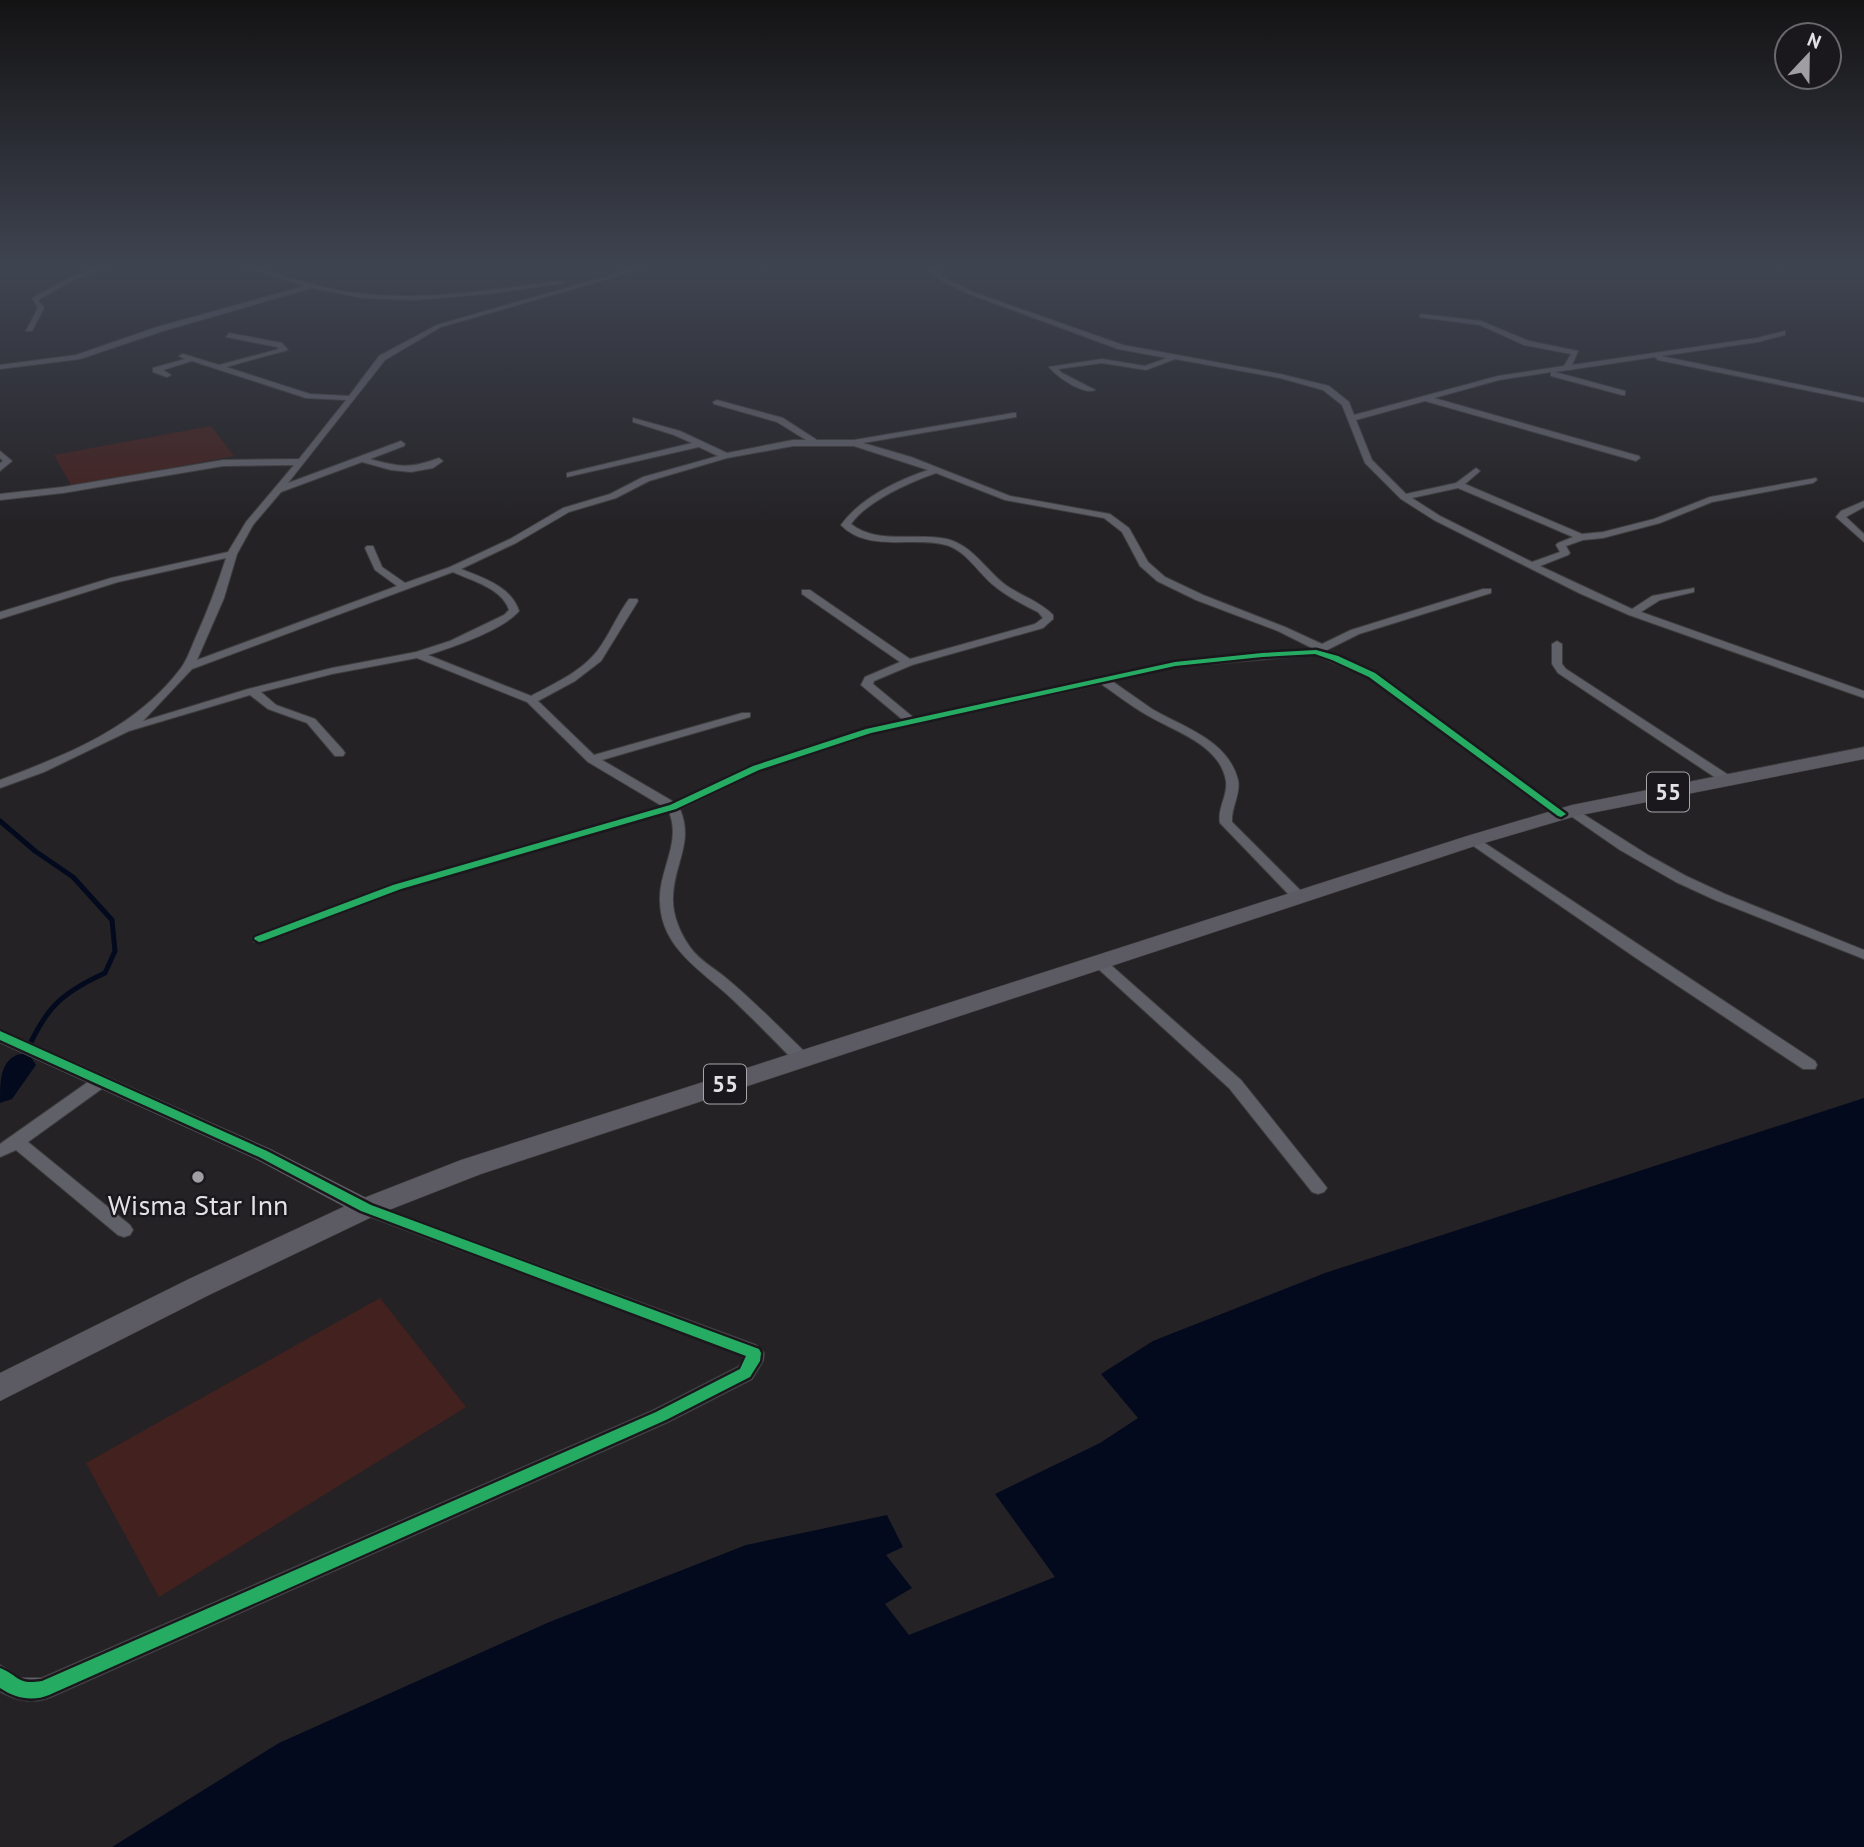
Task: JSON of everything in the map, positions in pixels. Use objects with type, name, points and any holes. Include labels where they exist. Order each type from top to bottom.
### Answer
[{"type":"highway","name":"55","points":[[0,1388],[199,1287],[366,1208],[471,1167],[1474,839],[1567,812],[1864,753]]},
{"type":"street","points":[[0,368],[77,357],[91,352]]},
{"type":"street","points":[[218,368],[276,352]]},
{"type":"street","points":[[120,732],[158,702],[188,667],[219,598],[232,554],[249,524],[382,358],[392,352]]},
{"type":"street","points":[[1145,352],[1311,382],[1337,395],[1346,404],[1368,461],[1404,498],[1437,518],[1633,613],[1864,695]]},
{"type":"street","points":[[1566,369],[1575,353],[1571,352]]},
{"type":"street","points":[[1353,418],[1486,380],[1675,352]]},
{"type":"street","points":[[183,356],[309,397],[351,398]]},
{"type":"street","points":[[1649,356],[1864,400]]},
{"type":"street","points":[[1091,390],[1059,375],[1053,367],[1102,361],[1146,368],[1172,358]]},
{"type":"street","points":[[167,375],[156,370],[192,359]]},
{"type":"street","points":[[1546,371],[1622,393]]},
{"type":"street","points":[[1426,399],[1636,458]]},
{"type":"street","points":[[716,402],[780,420],[813,442]]},
{"type":"street","points":[[188,667],[453,569],[513,541],[566,510],[613,496],[646,479],[774,445],[849,442],[1013,415]]},
{"type":"street","points":[[636,419],[726,456]]},
{"type":"street","points":[[849,442],[908,460],[1018,500],[1107,516],[1121,522],[1129,531],[1140,560],[1160,578],[1299,636],[1318,650],[1373,675],[1567,812],[1617,844],[1719,897],[1801,926],[1864,955]]},
{"type":"street","points":[[277,491],[401,444]]},
{"type":"street","points":[[570,475],[700,444]]},
{"type":"street","points":[[0,454],[8,461],[0,468]]},
{"type":"street","points":[[362,459],[421,470],[439,461]]},
{"type":"street","points":[[0,497],[76,488],[223,463],[301,462]]},
{"type":"street","points":[[612,465],[646,479]]},
{"type":"street","points":[[911,721],[867,685],[873,676],[908,663],[1040,626],[1048,619],[1042,610],[1010,593],[991,578],[964,548],[931,540],[863,536],[851,531],[846,525],[856,513],[900,484],[934,471]]},
{"type":"street","points":[[1404,498],[1460,485],[1476,471]]},
{"type":"street","points":[[1533,565],[1565,553],[1561,545],[1581,537],[1603,535],[1657,521],[1710,500],[1813,480]]},
{"type":"street","points":[[1460,485],[1581,537]]},
{"type":"street","points":[[1864,503],[1841,517],[1864,539]]},
{"type":"street","points":[[369,548],[378,568],[404,587]]},
{"type":"street","points":[[0,616],[47,598],[110,581],[232,554]]},
{"type":"street","points":[[0,784],[40,769],[120,732],[252,691],[332,671],[418,655],[482,631],[514,611],[514,606],[503,594],[453,569]]},
{"type":"street","points":[[1633,613],[1656,598],[1690,590]]},
{"type":"street","points":[[258,939],[397,887],[673,807],[756,768],[798,752],[911,721],[1175,664],[1318,650],[1386,621],[1487,591]]},
{"type":"street","points":[[806,592],[908,663]]},
{"type":"street","points":[[531,700],[588,668],[605,648],[619,619],[633,601]]},
{"type":"street","points":[[1557,644],[1557,664],[1562,671],[1726,779]]},
{"type":"street","points":[[418,655],[483,678],[531,700],[592,759],[673,807],[679,819],[680,832],[676,862],[666,889],[667,910],[673,930],[687,953],[803,1059]]},
{"type":"street","points":[[1103,680],[1148,711],[1212,748],[1232,781],[1233,797],[1225,814],[1226,824],[1299,897]]},
{"type":"street","points":[[252,691],[272,707],[311,721],[339,753]]},
{"type":"street","points":[[592,759],[746,715]]},
{"type":"street","points":[[1474,839],[1640,955],[1809,1065]]},
{"type":"street","points":[[1099,962],[1235,1084],[1318,1188]]},
{"type":"street","points":[[0,1676],[10,1686],[21,1690],[43,1689],[661,1416],[746,1373],[754,1353],[366,1208],[263,1154],[1,1037]]},
{"type":"street","points":[[0,1151],[17,1142],[101,1081]]},
{"type":"street","points":[[17,1142],[124,1230]]},
{"type":"shaded area","points":[[211,426],[234,456],[72,487],[54,455]]},
{"type":"shaded area","points":[[380,1298],[466,1407],[159,1597],[86,1463]]},
{"type":"water","points":[[1864,1098],[1864,1847],[112,1847],[279,1743],[547,1623],[746,1545],[887,1515],[903,1547],[886,1555],[912,1588],[885,1604],[909,1635],[1055,1577],[995,1494],[1100,1443],[1138,1418],[1101,1374],[1153,1341],[1325,1273]]},
{"type":"waterway","points":[[0,821],[35,851],[73,877],[112,920],[115,951],[105,973],[72,991],[52,1009],[36,1032],[19,1065]]},
{"type":"waterway","points":[[0,1091],[19,1065]]},
{"type":"cycle path","points":[[259,939],[397,887],[673,807],[756,768],[869,731],[1175,664],[1262,655],[1316,652],[1372,675],[1561,814]]},
{"type":"cycle path","points":[[0,1035],[263,1154],[366,1208],[754,1353],[753,1361],[745,1373],[661,1416],[43,1689],[20,1689],[0,1676]]},
{"type":"place","name":"Wisma Star Inn","points":[[198,1177]]}]
